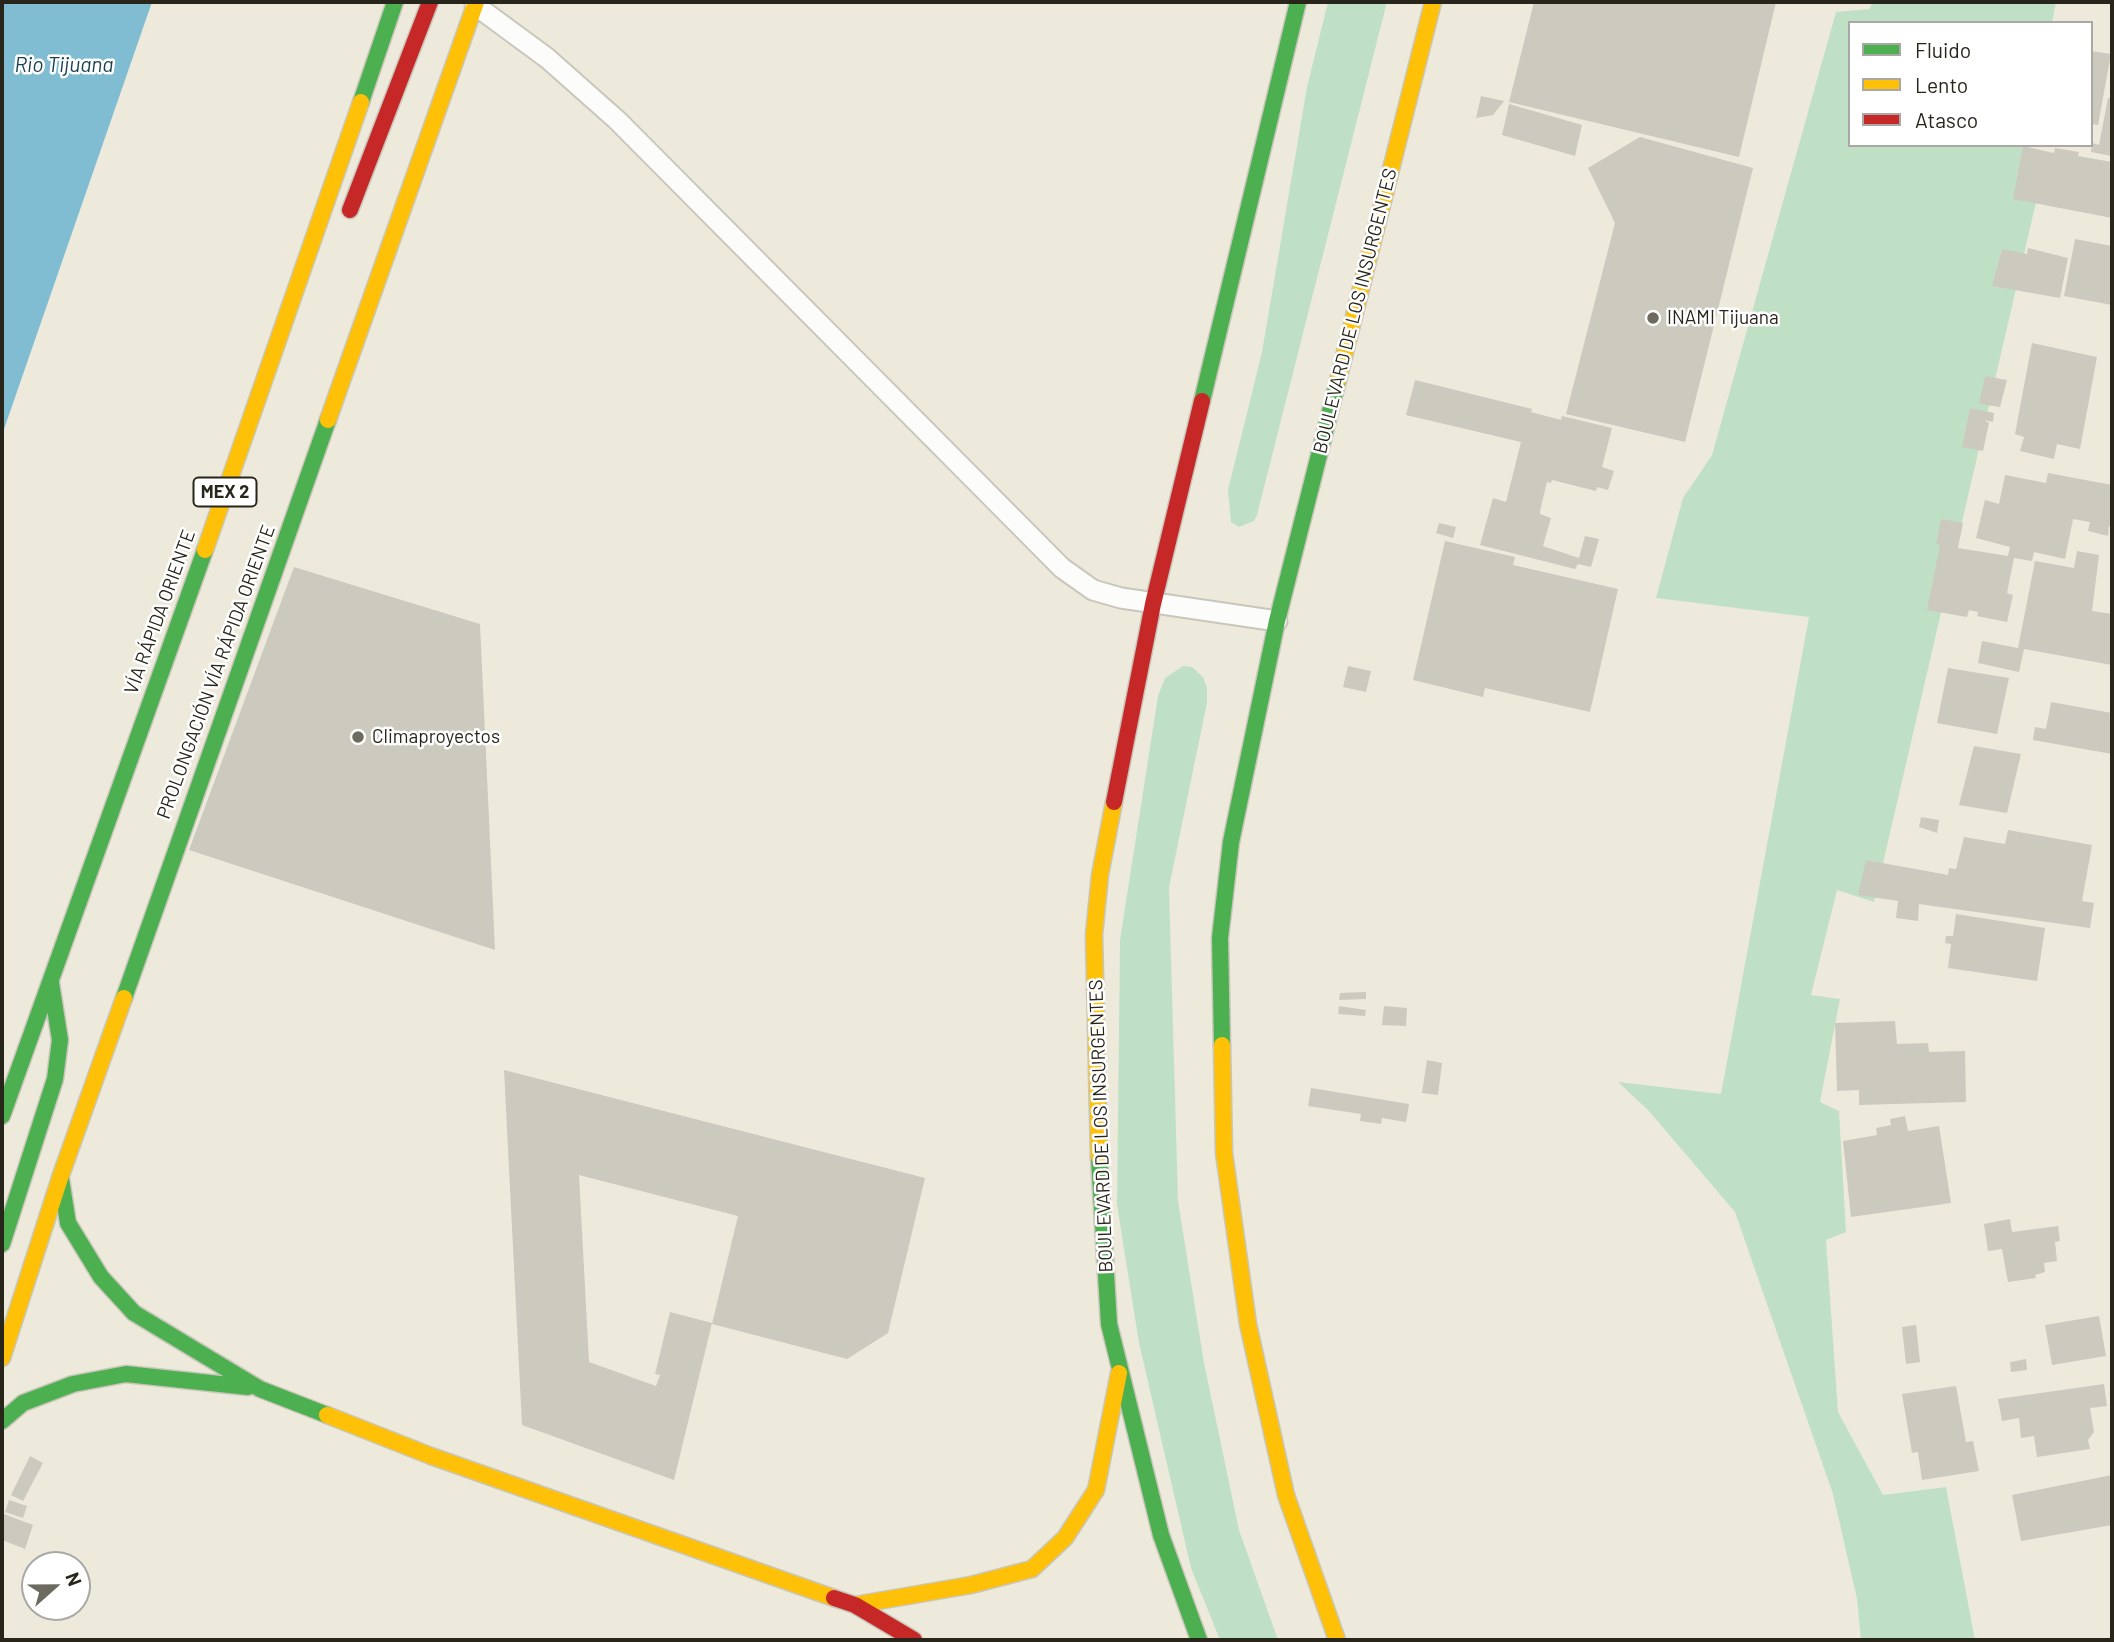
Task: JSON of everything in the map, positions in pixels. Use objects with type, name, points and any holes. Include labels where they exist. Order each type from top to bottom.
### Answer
[{"type":"main road","name":"VÍA RÁPIDA ORIENTE","points":[[2,1116],[268,373],[395,2]]},
{"type":"main road","points":[[342,230],[430,2]]},
{"type":"main road","name":"BOULEVARD DE LOS INSURGENTES","points":[[1199,1640],[1161,1535],[1109,1324],[1099,1167],[1094,935],[1100,875],[1153,604],[1298,2]]},
{"type":"main road","name":"BOULEVARD DE LOS INSURGENTES","points":[[1337,1640],[1286,1495],[1248,1324],[1224,1153],[1220,938],[1231,842],[1278,621],[1433,2]]},
{"type":"main road","name":"PROLONGACIÓN VÍA RÁPIDA ORIENTE","points":[[2,1357],[61,1175],[475,3]]},
{"type":"main road","points":[[268,373],[300,329]]},
{"type":"main road","points":[[2,1244],[55,1079],[60,1040],[50,979]]},
{"type":"main road","points":[[61,1175],[68,1223],[101,1277],[134,1312],[260,1389],[430,1456],[855,1605],[914,1640]]},
{"type":"main road","points":[[855,1605],[971,1585],[1032,1569],[1065,1538],[1096,1490],[1119,1373]]},
{"type":"main road","points":[[2,1421],[23,1403],[73,1384],[126,1374],[260,1389]]},
{"type":"lane","points":[[475,3],[547,58],[617,120],[1062,568],[1093,590],[1153,604],[1278,621]]},
{"type":"green space","points":[[1328,2],[1387,2],[1257,515],[1254,521],[1239,527],[1231,522],[1228,490],[1262,352],[1307,87]]},
{"type":"green space","points":[[1872,2],[2056,2],[2052,21],[1848,21],[1848,147],[2026,147],[2023,157],[2044,168],[1874,902],[1837,890],[1811,995],[1840,999],[1820,1102],[1839,1111],[1846,1232],[1826,1240],[1838,1412],[1883,1495],[1946,1487],[1975,1640],[1861,1640],[1857,1599],[1833,1494],[1735,1212],[1648,1110],[1618,1082],[1721,1094],[1809,617],[1656,598],[1683,498],[1712,455],[1836,12],[1870,9]]},
{"type":"green space","points":[[1183,666],[1192,667],[1203,677],[1207,688],[1207,703],[1169,887],[1178,1201],[1204,1363],[1239,1530],[1278,1640],[1220,1640],[1191,1568],[1139,1343],[1117,1205],[1120,940],[1158,696],[1165,678]]},
{"type":"water","name":"Rio Tijuana","points":[[2,2],[152,2],[2,435]]},
{"type":"building","points":[[1534,2],[1776,2],[1739,157],[1509,102]]},
{"type":"building","points":[[2093,51],[2111,54],[2098,125],[2093,124]]},
{"type":"building","points":[[1481,96],[1504,101],[1493,115],[1476,118]]},
{"type":"building","points":[[2108,98],[2112,99],[2112,156],[2091,152],[2093,143],[2099,145]]},
{"type":"building","points":[[1509,104],[1582,125],[1575,156],[1502,135]]},
{"type":"building","name":"INAMI Tijuana","points":[[1640,137],[1753,168],[1685,442],[1566,414],[1615,223],[1588,168]]},
{"type":"building","points":[[2023,147],[2054,153],[2055,148],[2079,152],[2078,156],[2112,162],[2112,218],[2013,199]]},
{"type":"building","points":[[2075,239],[2112,246],[2112,305],[2064,296]]},
{"type":"building","points":[[2028,248],[2068,258],[2060,298],[1992,286],[2002,249],[2027,254]]},
{"type":"building","points":[[2032,343],[2097,357],[2080,449],[2057,444],[2054,459],[2020,451],[2024,437],[2015,434]]},
{"type":"building","points":[[1985,376],[2007,380],[2000,407],[1979,404]]},
{"type":"building","points":[[1415,380],[1532,409],[1531,412],[1561,420],[1562,416],[1612,428],[1602,467],[1614,471],[1608,490],[1597,487],[1596,491],[1552,480],[1551,483],[1547,482],[1540,511],[1540,514],[1551,518],[1543,546],[1579,558],[1585,536],[1599,539],[1591,567],[1578,564],[1575,569],[1480,545],[1493,498],[1506,502],[1521,442],[1406,415]]},
{"type":"building","points":[[1970,408],[1994,413],[1993,422],[1984,420],[1989,423],[1983,451],[1962,447]]},
{"type":"building","points":[[2048,473],[2112,485],[2112,527],[2109,526],[2108,536],[2088,531],[2090,522],[2073,519],[2065,559],[2034,552],[2032,561],[2014,558],[2007,593],[2013,595],[2007,622],[1977,616],[1978,612],[1969,610],[1967,617],[1927,610],[1940,545],[1936,544],[1941,519],[1963,523],[1958,548],[2008,556],[2010,547],[1976,538],[1985,500],[1999,504],[2005,475],[2046,483]]},
{"type":"building","points":[[1439,523],[1456,527],[1453,538],[1436,533]]},
{"type":"building","points":[[1445,541],[1515,557],[1513,565],[1618,589],[1590,712],[1485,688],[1483,697],[1413,680]]},
{"type":"building","points":[[2077,551],[2099,555],[2092,611],[2112,614],[2112,665],[2024,649],[2019,672],[1978,663],[1982,641],[2018,648],[2035,561],[2074,568]]},
{"type":"building","name":"Climaproyectos","points":[[294,567],[480,624],[495,950],[189,850]]},
{"type":"building","points":[[1348,666],[1371,671],[1366,692],[1343,687]]},
{"type":"building","points":[[1948,668],[2009,678],[1997,734],[1937,723]]},
{"type":"building","points":[[2051,702],[2112,713],[2112,754],[2033,740],[2035,727],[2046,729]]},
{"type":"building","points":[[1974,746],[2021,754],[2007,813],[1959,805]]},
{"type":"building","points":[[1921,817],[1939,820],[1937,833],[1919,827]]},
{"type":"building","points":[[2008,830],[2092,845],[2082,901],[2094,903],[2090,928],[1919,904],[1918,921],[1896,918],[1898,901],[1858,895],[1866,860],[1948,875],[1949,868],[1956,869],[1964,837],[2005,844]]},
{"type":"building","points":[[1956,914],[2045,928],[2037,981],[1948,968],[1951,944],[1945,943],[1946,936],[1953,936]]},
{"type":"building","points":[[1366,992],[1366,999],[1339,1000],[1340,993]]},
{"type":"building","points":[[1339,1006],[1366,1010],[1365,1016],[1338,1014]]},
{"type":"building","points":[[1384,1006],[1407,1008],[1406,1026],[1382,1025]]},
{"type":"building","points":[[1895,1021],[1897,1044],[1928,1043],[1929,1052],[1965,1051],[1966,1102],[1859,1105],[1859,1090],[1837,1091],[1835,1023]]},
{"type":"building","points":[[1427,1060],[1442,1063],[1438,1095],[1422,1093]]},
{"type":"building","points":[[504,1070],[925,1178],[888,1333],[847,1359],[712,1324],[738,1216],[579,1175],[589,1362],[656,1386],[660,1375],[655,1374],[670,1312],[712,1323],[674,1480],[522,1425]]},
{"type":"building","points":[[1311,1088],[1409,1104],[1406,1122],[1382,1118],[1381,1124],[1360,1121],[1361,1114],[1308,1106]]},
{"type":"building","points":[[1905,1116],[1908,1131],[1939,1126],[1951,1203],[1851,1217],[1843,1141],[1877,1135],[1876,1128],[1891,1125],[1890,1119]]},
{"type":"building","points":[[2010,1219],[2012,1232],[2058,1226],[2060,1241],[2055,1242],[2057,1261],[2044,1263],[2045,1272],[2035,1275],[2036,1278],[2008,1282],[2002,1249],[1988,1251],[1984,1224]]},
{"type":"building","points":[[2099,1316],[2106,1356],[2052,1365],[2045,1325]]},
{"type":"building","points":[[1916,1325],[1920,1362],[1906,1364],[1902,1327]]},
{"type":"building","points":[[2026,1359],[2027,1370],[2011,1372],[2010,1362]]},
{"type":"building","points":[[2104,1384],[2107,1406],[2090,1408],[2094,1432],[2088,1440],[2090,1449],[2037,1457],[2034,1436],[2021,1438],[2019,1418],[2002,1421],[1998,1399]]},
{"type":"building","points":[[1956,1386],[1966,1442],[1973,1441],[1979,1471],[1922,1480],[1918,1452],[1912,1453],[1902,1394]]},
{"type":"building","points":[[30,1456],[43,1463],[23,1501],[11,1495]]},
{"type":"building","points":[[2112,1475],[2112,1525],[2021,1541],[2012,1495]]},
{"type":"building","points":[[9,1500],[27,1506],[23,1518],[5,1512]]},
{"type":"building","points":[[4,1514],[33,1525],[25,1549],[2,1540]]},
{"type":"traffic: fast","points":[[361,102],[395,2]]},
{"type":"traffic: fast","points":[[1202,401],[1298,2]]},
{"type":"traffic: fast","points":[[1222,1045],[1220,938],[1231,842],[1277,621],[1338,380]]},
{"type":"traffic: fast","points":[[124,998],[328,420]]},
{"type":"traffic: fast","points":[[2,1116],[205,550]]},
{"type":"traffic: fast","points":[[2,1244],[55,1079],[60,1040],[51,983]]},
{"type":"traffic: fast","points":[[1099,1157],[1109,1324],[1161,1535],[1199,1640]]},
{"type":"traffic: fast","points":[[61,1179],[68,1223],[101,1277],[134,1313],[260,1389],[327,1415]]},
{"type":"traffic: fast","points":[[2,1421],[23,1403],[73,1384],[126,1374],[248,1387]]},
{"type":"traffic: slow","points":[[328,420],[476,2]]},
{"type":"traffic: slow","points":[[1338,380],[1433,2]]},
{"type":"traffic: slow","points":[[205,550],[361,102]]},
{"type":"traffic: slow","points":[[1099,1157],[1094,935],[1100,875],[1114,802]]},
{"type":"traffic: slow","points":[[2,1358],[61,1175],[124,998]]},
{"type":"traffic: slow","points":[[1222,1045],[1224,1153],[1248,1324],[1286,1495],[1337,1640]]},
{"type":"traffic: slow","points":[[855,1605],[971,1585],[1032,1569],[1065,1538],[1096,1490],[1119,1373]]},
{"type":"traffic: slow","points":[[327,1415],[431,1456],[834,1598]]},
{"type":"traffic: jam","points":[[350,210],[430,2]]},
{"type":"traffic: jam","points":[[1114,802],[1153,604],[1202,401]]},
{"type":"traffic: jam","points":[[834,1598],[855,1605],[914,1640]]},
{"type":"place","name":"INAMI Tijuana","points":[[1653,318]]},
{"type":"place","name":"Climaproyectos","points":[[358,737]]}]
